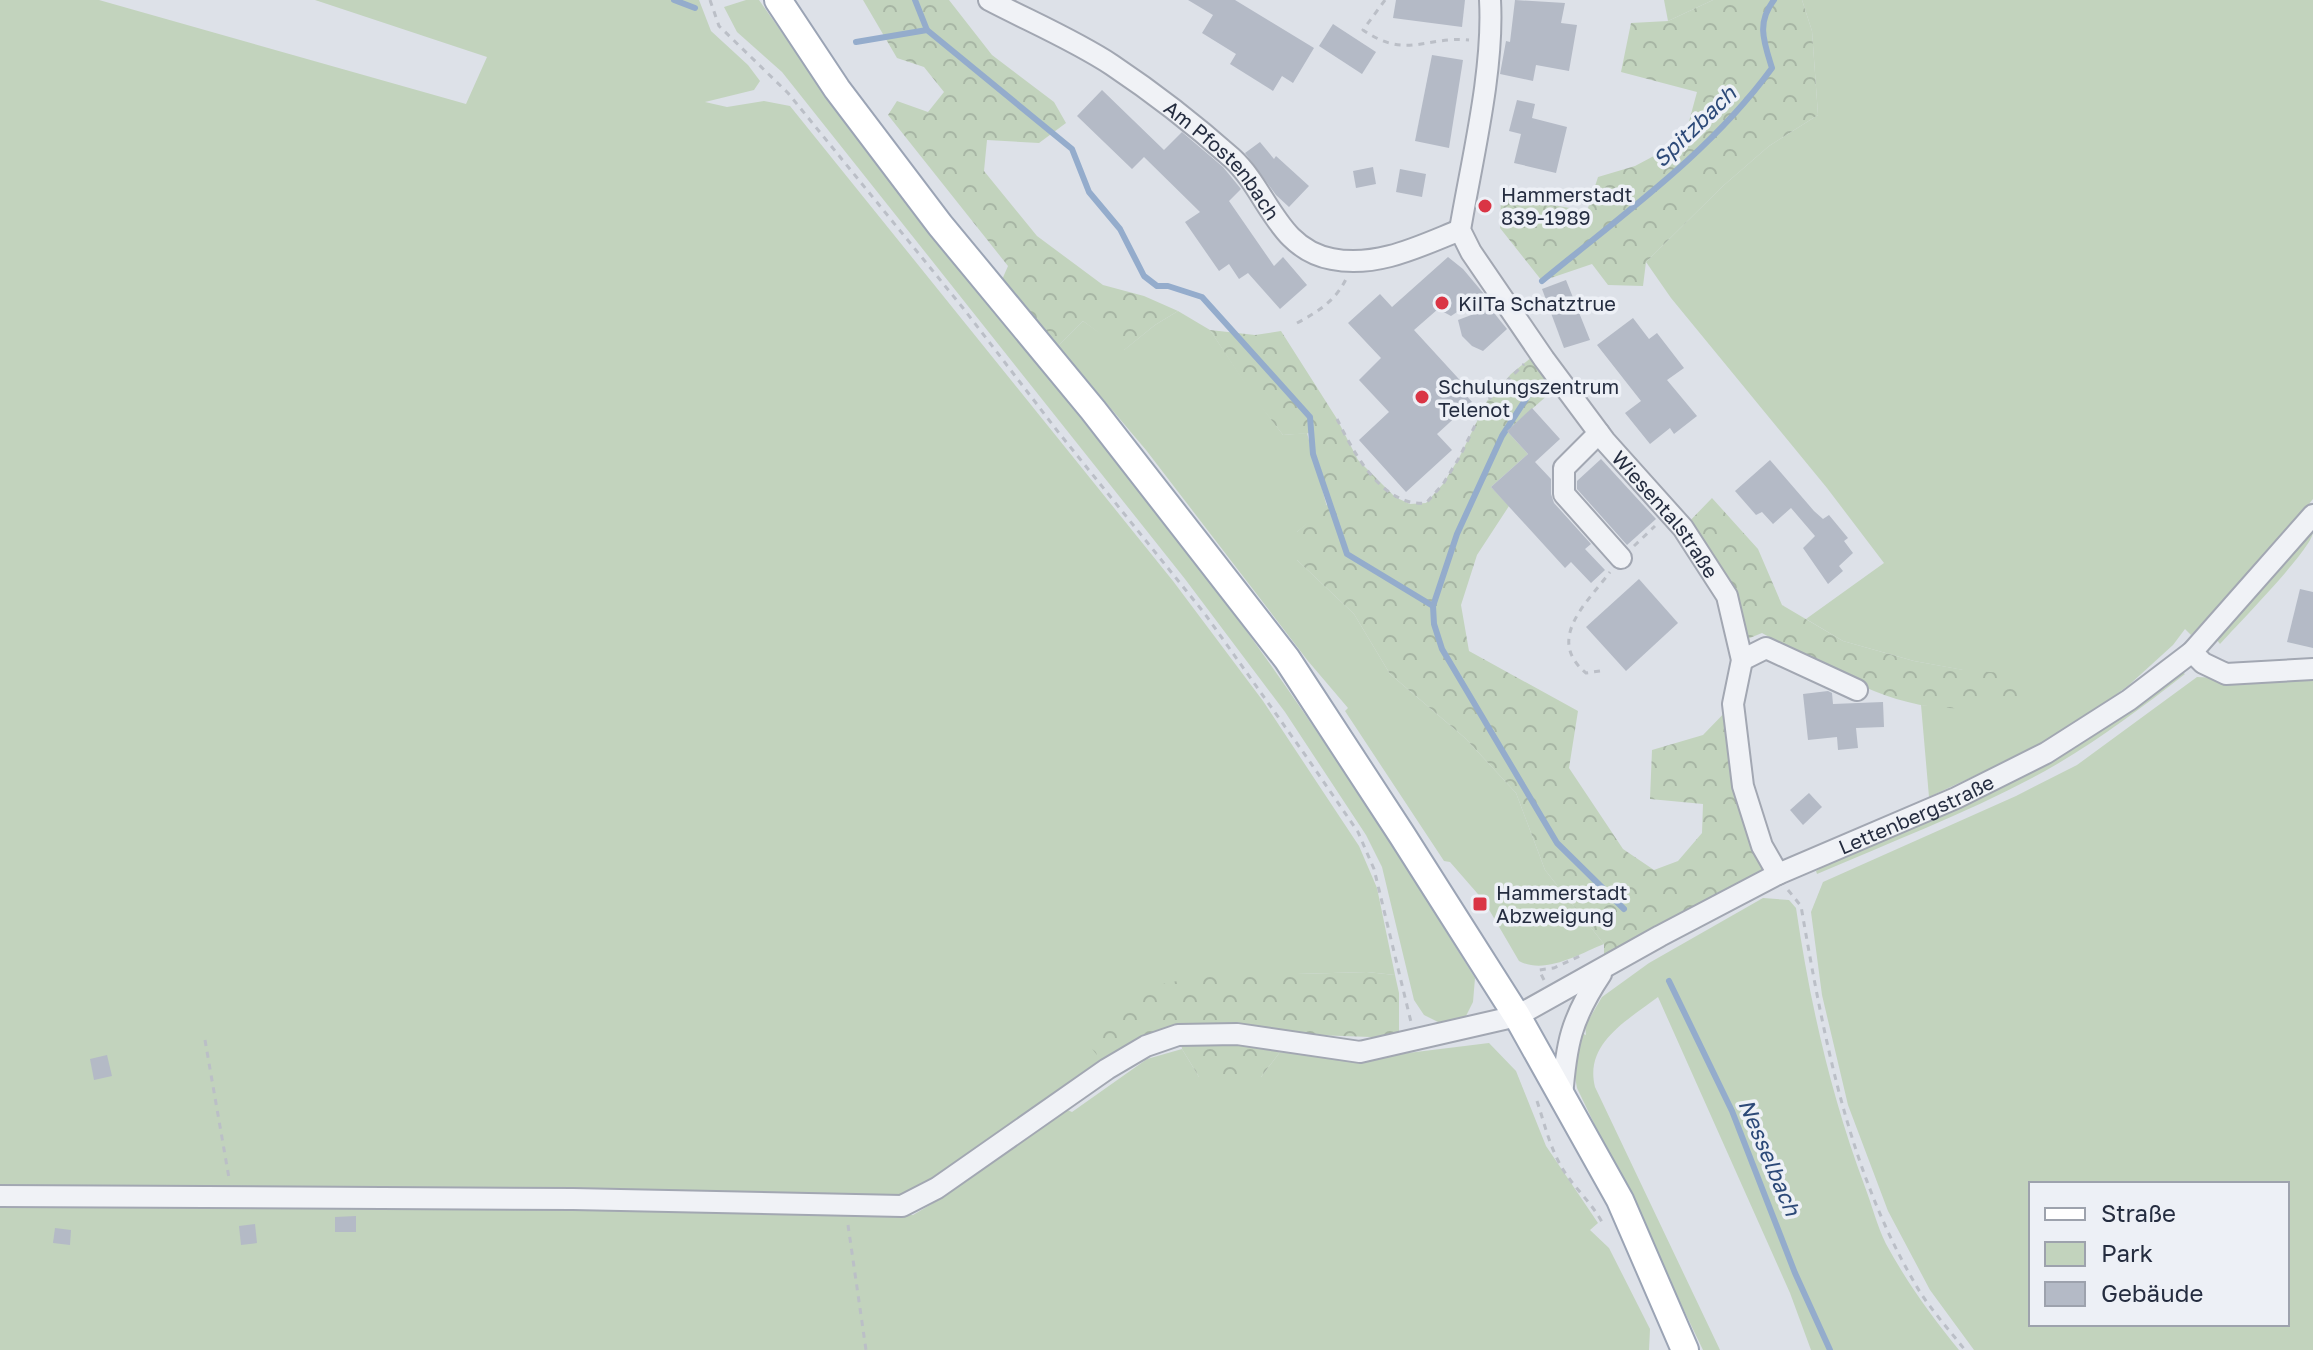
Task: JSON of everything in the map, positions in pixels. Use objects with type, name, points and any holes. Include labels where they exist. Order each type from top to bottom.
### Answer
[{"type":"main road","points":[[778,0],[837,89],[940,225],[1093,410],[1287,659],[1517,1016],[1620,1200],[1685,1350]]},
{"type":"street","name":"Am Pfostenbach","points":[[989,0],[1110,64],[1190,123],[1236,161],[1274,217],[1297,244],[1330,259],[1366,261],[1397,255],[1460,230]]},
{"type":"street","points":[[1460,230],[1490,41],[1490,0]]},
{"type":"street","name":"Wiesentalstraße","points":[[1460,230],[1471,252],[1539,351],[1599,433],[1683,528],[1727,596],[1742,660],[1733,704],[1743,786],[1762,846],[1784,883]]},
{"type":"street","points":[[1599,433],[1564,468],[1564,494],[1621,558]]},
{"type":"street","name":"Lettenbergstraße","points":[[0,1196],[557,1199],[902,1206],[937,1188],[1107,1069],[1146,1046],[1178,1035],[1237,1034],[1360,1052],[1517,1016],[1554,998],[1604,968],[2046,753],[2129,700],[2192,652],[2313,515]]},
{"type":"street","points":[[1742,660],[1766,648],[1857,690]]},
{"type":"street","points":[[2192,652],[2203,663],[2226,674],[2313,669]]},
{"type":"street","points":[[1562,1098],[1565,1058],[1574,1020],[1604,968]]},
{"type":"path","points":[[710,0],[719,26],[788,93],[954,296],[1059,433],[1205,614],[1358,832],[1374,869],[1416,1041]]},
{"type":"path","points":[[1385,0],[1363,30],[1381,43],[1406,47],[1456,39],[1490,41]]},
{"type":"path","points":[[1297,323],[1320,311],[1341,289],[1355,260]]},
{"type":"path","points":[[1337,419],[1358,460],[1395,497],[1410,504],[1426,503],[1443,484],[1459,458],[1487,401],[1511,374],[1539,351]]},
{"type":"path","points":[[1600,671],[1586,673],[1575,664],[1567,646],[1570,627],[1621,558],[1670,513]]},
{"type":"path","points":[[1784,883],[1801,906],[1823,1030],[1847,1121],[1880,1213],[1921,1293],[1965,1350]]},
{"type":"path","points":[[1554,998],[1539,970],[1554,968],[1583,955]]},
{"type":"path","points":[[205,1040],[233,1197]]},
{"type":"path","points":[[1532,1091],[1538,1102],[1548,1142],[1564,1172],[1597,1211],[1609,1235]]},
{"type":"path","points":[[845,1205],[866,1350]]},
{"type":"green space","points":[[0,0],[99,0],[466,104],[487,57],[315,0],[699,0],[711,31],[748,65],[760,81],[754,90],[705,102],[727,107],[764,101],[790,106],[1173,581],[1263,701],[1359,846],[1377,888],[1395,975],[1367,972],[1297,974],[1104,1064],[929,1186],[899,1199],[840,1212],[913,1215],[940,1199],[1018,1137],[1063,1108],[1072,1112],[1147,1059],[1182,1049],[1199,1077],[1261,1077],[1280,1052],[1359,1059],[1489,1043],[1516,1071],[1546,1146],[1598,1223],[1590,1230],[1609,1248],[1650,1329],[1649,1350],[0,1350]]},
{"type":"green space","points":[[746,0],[759,0],[910,206],[1164,522],[1262,652],[1356,790],[1475,978],[1473,1002],[1465,1018],[1440,1023],[1424,1015],[1414,1000],[1382,867],[1366,835],[1285,712],[1185,579],[782,72],[737,32],[724,7]]},
{"type":"green space","points":[[863,0],[949,0],[992,55],[1054,102],[1066,123],[1039,143],[987,140],[984,171],[1037,236],[1103,285],[1144,296],[1178,311],[1123,351],[1083,321],[1058,346],[1001,282],[1008,266],[888,115],[897,101],[928,112],[944,92],[924,67],[897,58]]},
{"type":"green space","points":[[1664,0],[1713,0],[1668,21]]},
{"type":"green space","points":[[1713,0],[1802,0],[1812,31],[1818,115],[1769,146],[1723,186],[1646,262],[1643,286],[1608,285],[1592,264],[1542,281],[1500,228],[1501,196],[1587,211],[1598,177],[1635,166],[1684,140],[1697,92],[1621,72],[1631,23],[1668,21]]},
{"type":"green space","points":[[1802,0],[2313,0],[2313,499],[2259,563],[2191,635],[2185,629],[2173,645],[2129,685],[2060,736],[1929,797],[1921,705],[1961,708],[1963,670],[1914,661],[1843,641],[1806,619],[1884,563],[1827,488],[1671,298],[1646,262],[1723,186],[1769,146],[1818,115],[1812,31]]},
{"type":"green space","points":[[1178,311],[1210,330],[1283,435],[1307,433],[1327,507],[1297,532],[1297,560],[1354,614],[1390,674],[1465,738],[1516,793],[1545,870],[1604,944],[1551,964],[1529,965],[1519,961],[1484,901],[1450,862],[1444,861],[1345,711],[1348,708],[1308,661],[1146,450],[1058,346],[1083,321],[1124,350]]},
{"type":"green space","points":[[1210,330],[1255,335],[1281,331],[1337,419],[1358,460],[1395,497],[1410,504],[1426,503],[1443,484],[1487,401],[1511,374],[1532,357],[1558,386],[1507,431],[1528,454],[1491,487],[1509,506],[1477,555],[1461,605],[1469,651],[1578,711],[1569,768],[1623,849],[1654,870],[1678,861],[1702,833],[1703,804],[1650,799],[1652,750],[1703,735],[1733,704],[1743,786],[1778,874],[1604,968],[1604,944],[1545,870],[1516,793],[1465,738],[1390,674],[1354,614],[1297,560],[1297,532],[1330,502],[1313,454],[1312,433],[1283,435],[1255,399]]},
{"type":"green space","points":[[1712,498],[1758,549],[1782,605],[1843,641],[1914,661],[1964,670],[2016,674],[2030,684],[2025,700],[1963,708],[1910,703],[1858,684],[1762,633],[1740,642],[1683,528]]},
{"type":"green space","points":[[2313,532],[2310,541],[2288,570],[2220,644],[2217,640]]},
{"type":"green space","points":[[2182,672],[2185,674],[2134,713],[2045,771],[1961,812],[1817,874],[1816,871],[1832,861],[1977,799],[2061,756],[2108,727]]},
{"type":"green space","points":[[2197,677],[2313,679],[2313,1350],[1974,1350],[1930,1290],[1888,1211],[1848,1105],[1822,995],[1811,912],[1823,882],[2016,796],[2077,765]]},
{"type":"green space","points":[[1763,898],[1789,900],[1796,908],[1815,1014],[1832,1084],[1880,1230],[1911,1285],[1959,1350],[1811,1350],[1790,1293],[1658,997],[1622,1024],[1602,1045],[1593,1071],[1595,1087],[1720,1350],[1703,1350],[1577,1088],[1574,1072],[1579,1032],[1586,1035],[1585,1026],[1602,997],[1649,963]]},
{"type":"green space","points":[[1230,970],[1395,975],[1399,993],[1399,1038],[1286,1034],[1280,1052],[1261,1077],[1223,1079],[1199,1077],[1182,1049],[1179,1029],[1104,1064],[1086,1041],[1134,990]]},
{"type":"building","points":[[1188,0],[1235,0],[1314,48],[1293,83],[1282,76],[1273,91],[1230,64],[1236,54],[1202,33],[1213,15]]},
{"type":"building","points":[[1396,0],[1465,0],[1462,27],[1393,18]]},
{"type":"building","points":[[1515,0],[1565,3],[1561,23],[1577,25],[1569,71],[1536,65],[1533,81],[1500,74],[1506,41],[1510,42]]},
{"type":"building","points":[[1333,24],[1376,52],[1362,74],[1319,46]]},
{"type":"building","points":[[1432,55],[1463,60],[1449,148],[1415,141]]},
{"type":"building","points":[[1102,90],[1164,150],[1182,132],[1223,167],[1241,189],[1229,201],[1274,266],[1283,257],[1307,285],[1280,309],[1248,273],[1239,279],[1229,264],[1219,271],[1185,222],[1200,212],[1144,157],[1132,169],[1077,116]]},
{"type":"building","points":[[1517,100],[1535,104],[1532,118],[1567,127],[1556,173],[1514,163],[1521,134],[1509,131]]},
{"type":"building","points":[[1260,142],[1274,159],[1276,156],[1309,186],[1289,207],[1276,195],[1245,153]]},
{"type":"building","points":[[1373,167],[1376,184],[1356,188],[1353,171]]},
{"type":"building","points":[[1400,169],[1426,174],[1422,197],[1396,192]]},
{"type":"building","name":"Schulungszentrum Telenot","points":[[1448,257],[1484,294],[1451,316],[1438,309],[1414,330],[1468,389],[1464,393],[1472,402],[1437,434],[1452,450],[1406,492],[1359,440],[1389,412],[1359,380],[1381,358],[1348,323],[1380,294],[1392,307]]},
{"type":"building","points":[[1566,280],[1590,340],[1564,348],[1542,289]]},
{"type":"building","points":[[1490,308],[1507,329],[1483,351],[1462,336],[1458,320]]},
{"type":"building","points":[[1633,318],[1649,339],[1657,333],[1684,368],[1667,380],[1697,416],[1674,434],[1670,428],[1650,444],[1625,413],[1641,401],[1597,345]]},
{"type":"building","points":[[1532,408],[1560,439],[1535,462],[1551,479],[1554,503],[1591,544],[1585,549],[1605,570],[1591,583],[1571,562],[1565,568],[1491,487],[1528,454],[1507,431]]},
{"type":"building","points":[[1601,459],[1656,519],[1627,545],[1577,489],[1577,481]]},
{"type":"building","points":[[1770,460],[1814,511],[1823,519],[1829,515],[1848,538],[1844,541],[1853,553],[1839,566],[1843,571],[1828,584],[1803,548],[1815,536],[1791,508],[1773,524],[1762,512],[1756,515],[1735,491]]},
{"type":"building","points":[[1639,579],[1678,623],[1626,671],[1586,627]]},
{"type":"building","points":[[2300,589],[2313,592],[2313,648],[2287,642]]},
{"type":"building","points":[[1832,693],[1833,704],[1883,702],[1884,727],[1856,728],[1858,748],[1838,750],[1837,737],[1808,740],[1803,694]]},
{"type":"building","points":[[1809,793],[1822,807],[1803,825],[1790,810]]},
{"type":"building","points":[[107,1055],[112,1076],[94,1080],[90,1059]]},
{"type":"building","points":[[356,1216],[356,1232],[335,1232],[335,1217]]},
{"type":"building","points":[[255,1224],[257,1243],[241,1245],[239,1226]]},
{"type":"building","points":[[55,1228],[71,1230],[70,1245],[53,1243]]},
{"type":"waterway","points":[[674,0],[695,8]]},
{"type":"waterway","points":[[915,0],[927,30],[1072,149],[1089,192],[1120,229],[1144,276],[1157,286],[1168,286],[1202,297],[1310,417],[1313,454],[1347,554],[1433,606]]},
{"type":"waterway","name":"Spitzbach","points":[[1542,281],[1664,182],[1748,99],[1772,68],[1763,25],[1774,0]]},
{"type":"waterway","points":[[856,42],[927,30]]},
{"type":"waterway","name":"Nesselbach","points":[[1531,391],[1502,436],[1457,534],[1433,606],[1434,624],[1442,649],[1557,843],[1624,909]]},
{"type":"waterway","name":"Nesselbach","points":[[1669,981],[1732,1111],[1795,1273],[1830,1350]]},
{"type":"place","name":"Hammerstadt 839-1989","points":[[1485,206]]},
{"type":"place","name":"KiITa Schatztrue","points":[[1442,303]]},
{"type":"place","name":"Schulungszentrum Telenot","points":[[1422,397]]},
{"type":"place","name":"Hammerstadt Abzweigung","points":[[1480,904]]}]
